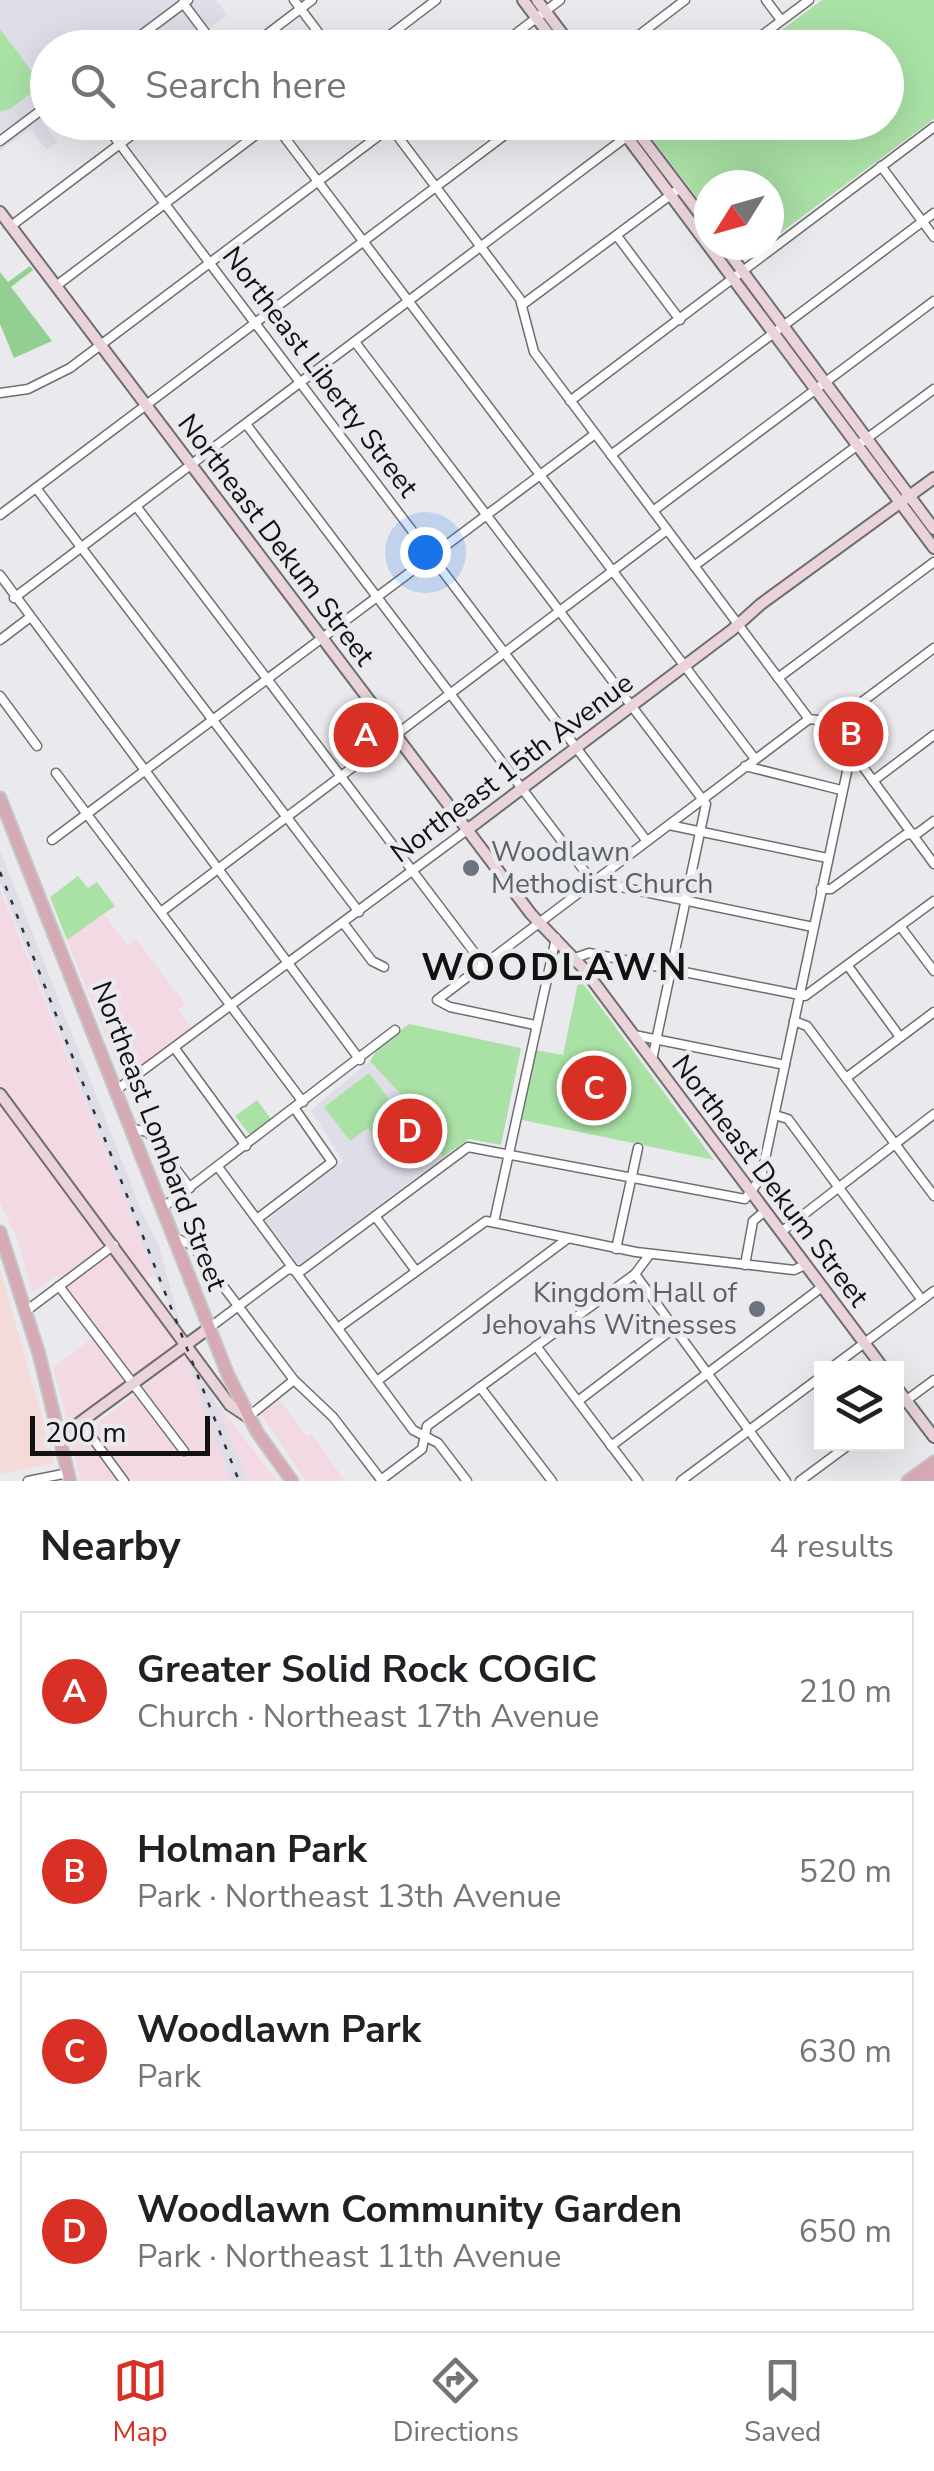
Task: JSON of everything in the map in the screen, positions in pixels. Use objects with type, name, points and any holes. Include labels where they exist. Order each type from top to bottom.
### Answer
[{"type":"main road","name":"Northeast Lombard Street","points":[[0,798],[209,1328],[248,1417],[292,1481]]},
{"type":"main road","points":[[0,1232],[26,1311],[70,1477]]},
{"type":"main road","points":[[908,1481],[934,1462]]},
{"type":"main road","points":[[924,1481],[934,1473]]},
{"type":"street","points":[[294,0],[317,30]]},
{"type":"street","points":[[272,30],[312,0]]},
{"type":"street","points":[[397,30],[436,0]]},
{"type":"street","points":[[523,0],[557,30]]},
{"type":"street","points":[[538,0],[549,30]]},
{"type":"street","points":[[520,30],[560,0]]},
{"type":"street","points":[[646,30],[685,0]]},
{"type":"street","points":[[766,0],[782,20]]},
{"type":"street","points":[[769,30],[808,0]]},
{"type":"street","points":[[148,30],[185,2],[204,30]]},
{"type":"street","points":[[0,141],[30,118]]},
{"type":"street","points":[[570,401],[934,126]]},
{"type":"street","name":"Northeast Liberty Street","points":[[116,140],[646,840]]},
{"type":"street","points":[[11,226],[126,140]]},
{"type":"street","points":[[56,286],[249,140]]},
{"type":"street","points":[[286,140],[755,759]]},
{"type":"street","points":[[0,393],[14,393],[50,380],[372,140]]},
{"type":"street","points":[[403,140],[522,305],[530,346],[809,719]]},
{"type":"street","points":[[0,515],[498,140]]},
{"type":"street","points":[[14,598],[619,140]]},
{"type":"street","points":[[643,140],[676,192],[904,498],[934,548]]},
{"type":"street","points":[[881,166],[934,237]]},
{"type":"street","points":[[676,192],[694,211]]},
{"type":"street","points":[[522,305],[676,192]]},
{"type":"street","name":"Northeast Dekum Street","points":[[0,212],[467,830],[634,1035],[877,1361]]},
{"type":"street","points":[[611,455],[934,213]]},
{"type":"street","points":[[617,236],[680,320]]},
{"type":"street","points":[[731,260],[738,274]]},
{"type":"street","points":[[652,510],[934,301]]},
{"type":"street","points":[[355,342],[706,806],[660,1039],[652,1060]]},
{"type":"street","points":[[694,566],[934,390]]},
{"type":"street","points":[[246,424],[592,881],[813,927]]},
{"type":"street","points":[[52,840],[215,722],[595,434]]},
{"type":"street","name":"Northeast 15th Avenue","points":[[115,1091],[176,1050],[934,478]]},
{"type":"street","points":[[36,488],[358,912]]},
{"type":"street","points":[[904,498],[934,528]]},
{"type":"street","points":[[136,506],[483,964]]},
{"type":"street","points":[[160,912],[667,530]]},
{"type":"street","points":[[778,678],[934,562]]},
{"type":"street","points":[[0,575],[360,1060]]},
{"type":"street","points":[[0,640],[29,618]]},
{"type":"street","points":[[535,1025],[437,1002],[809,719],[834,722],[934,648]]},
{"type":"street","points":[[0,696],[38,746]]},
{"type":"street","points":[[873,781],[934,735]]},
{"type":"street","points":[[60,1437],[288,1269],[301,1271],[470,1146],[738,1200],[752,1194],[761,1178],[775,1115],[841,790],[847,766],[855,758],[934,864]]},
{"type":"street","points":[[746,766],[841,790]]},
{"type":"street","points":[[56,773],[232,1008],[332,1159],[257,1219]]},
{"type":"street","points":[[821,889],[832,888],[934,821]]},
{"type":"street","points":[[668,824],[827,858]]},
{"type":"street","points":[[575,958],[589,953],[799,996],[809,994],[934,901]]},
{"type":"street","points":[[344,924],[372,961],[384,966]]},
{"type":"street","points":[[900,926],[934,971]]},
{"type":"street","points":[[494,1222],[556,938]]},
{"type":"street","points":[[848,966],[900,1037]]},
{"type":"street","points":[[846,1078],[934,1012]]},
{"type":"street","points":[[794,1021],[805,1024],[934,1196]]},
{"type":"street","points":[[161,1209],[360,1060],[394,1030]]},
{"type":"street","points":[[634,1035],[785,1065]]},
{"type":"street","points":[[176,1050],[246,1146]]},
{"type":"street","points":[[0,1094],[230,1404],[248,1417],[294,1380]]},
{"type":"street","points":[[781,1232],[934,1114]]},
{"type":"street","points":[[775,1115],[788,1119],[922,1300]]},
{"type":"street","points":[[129,1128],[148,1132],[190,1188]]},
{"type":"street","points":[[616,1248],[638,1148]]},
{"type":"street","points":[[218,1167],[413,1430],[438,1443],[466,1481]]},
{"type":"street","points":[[745,1265],[753,1222],[764,1210]]},
{"type":"street","points":[[375,1216],[416,1270]]},
{"type":"street","points":[[338,1328],[483,1221],[650,1254],[794,1270],[805,1265]]},
{"type":"street","points":[[172,1237],[192,1245],[294,1380],[339,1423],[382,1480],[422,1449],[427,1426],[634,1274],[650,1254]]},
{"type":"street","points":[[377,1381],[567,1239]]},
{"type":"street","points":[[26,1311],[114,1245]]},
{"type":"street","points":[[634,1274],[786,1481]]},
{"type":"street","points":[[60,1286],[184,1451]]},
{"type":"street","points":[[611,1446],[822,1287]]},
{"type":"street","points":[[841,1361],[934,1292]]},
{"type":"street","points":[[578,1401],[674,1328]]},
{"type":"street","points":[[536,1346],[638,1481]]},
{"type":"street","points":[[904,1402],[934,1380]]},
{"type":"street","points":[[681,1481],[814,1382]]},
{"type":"street","points":[[480,1387],[552,1481]]},
{"type":"street","points":[[904,1406],[934,1437]]},
{"type":"street","points":[[82,1424],[124,1481]]},
{"type":"street","points":[[800,1481],[841,1451]]},
{"type":"street","points":[[28,1481],[70,1477]]},
{"type":"shaded area","points":[[0,0],[216,0],[227,15],[207,30],[30,30],[30,129],[0,151]]},
{"type":"shaded area","points":[[39,140],[56,140],[58,142],[47,150]]},
{"type":"shaded area","points":[[0,850],[143,1215],[158,1243],[182,1330],[154,1274],[0,882]]},
{"type":"shaded area","points":[[0,889],[154,1274],[146,1280],[0,1086]]},
{"type":"shaded area","points":[[104,914],[127,945],[136,939],[185,1004],[178,1010],[192,1029],[124,1081],[67,940]]},
{"type":"shaded area","points":[[370,1061],[407,1100],[443,1157],[299,1265],[266,1221],[343,1161],[311,1110]]},
{"type":"shaded area","points":[[0,1101],[178,1343],[68,1424],[53,1368],[100,1332],[57,1275],[32,1292],[18,1240],[0,1203]]},
{"type":"shaded area","points":[[0,1269],[55,1463],[0,1474]]},
{"type":"shaded area","points":[[185,1354],[231,1481],[80,1481],[71,1444]]},
{"type":"shaded area","points":[[185,1354],[193,1356],[216,1402],[248,1481],[231,1481]]},
{"type":"shaded area","points":[[278,1398],[307,1436],[311,1434],[345,1481],[306,1481],[259,1411]]},
{"type":"shaded area","points":[[216,1402],[250,1446],[277,1481],[248,1481]]},
{"type":"green space","points":[[822,0],[934,0],[934,119],[784,230],[784,170],[694,170],[694,193],[653,140],[904,140],[904,30],[782,30]]},
{"type":"green space","points":[[0,29],[30,69],[30,94],[10,109],[0,111]]},
{"type":"green space","points":[[30,266],[33,270],[11,287],[52,341],[14,358],[0,324],[0,272],[8,282]]},
{"type":"green space","points":[[853,714],[871,739],[847,757],[831,728]]},
{"type":"green space","points":[[78,876],[88,888],[97,882],[115,906],[67,940],[50,897]]},
{"type":"green space","points":[[579,978],[714,1160],[522,1120],[536,1050],[563,1055]]},
{"type":"green space","points":[[409,1024],[521,1048],[501,1145],[469,1139],[443,1157],[437,1149],[421,1160],[392,1126],[375,1137],[368,1128],[350,1141],[324,1107],[369,1073],[395,1107],[383,1118],[407,1101],[370,1061],[380,1045]]},
{"type":"green space","points":[[257,1100],[271,1119],[250,1135],[235,1116]]},
{"type":"railway","points":[[0,872],[239,1481]]},
{"type":"place","name":"Holman Park","points":[[851,734]]},
{"type":"place","name":"Greater Solid Rock COGIC","points":[[366,735]]},
{"type":"place","name":"Woodlawn Methodist Church","points":[[471,868]]},
{"type":"place","name":"Woodlawn Park","points":[[594,1088]]},
{"type":"place","name":"Woodlawn Community Garden","points":[[410,1131]]},
{"type":"place","name":"Kingdom Hall of Jehovahs Witnesses","points":[[757,1309]]},
{"type":"district","name":"WOODLAWN","points":[[555,967]]}]
